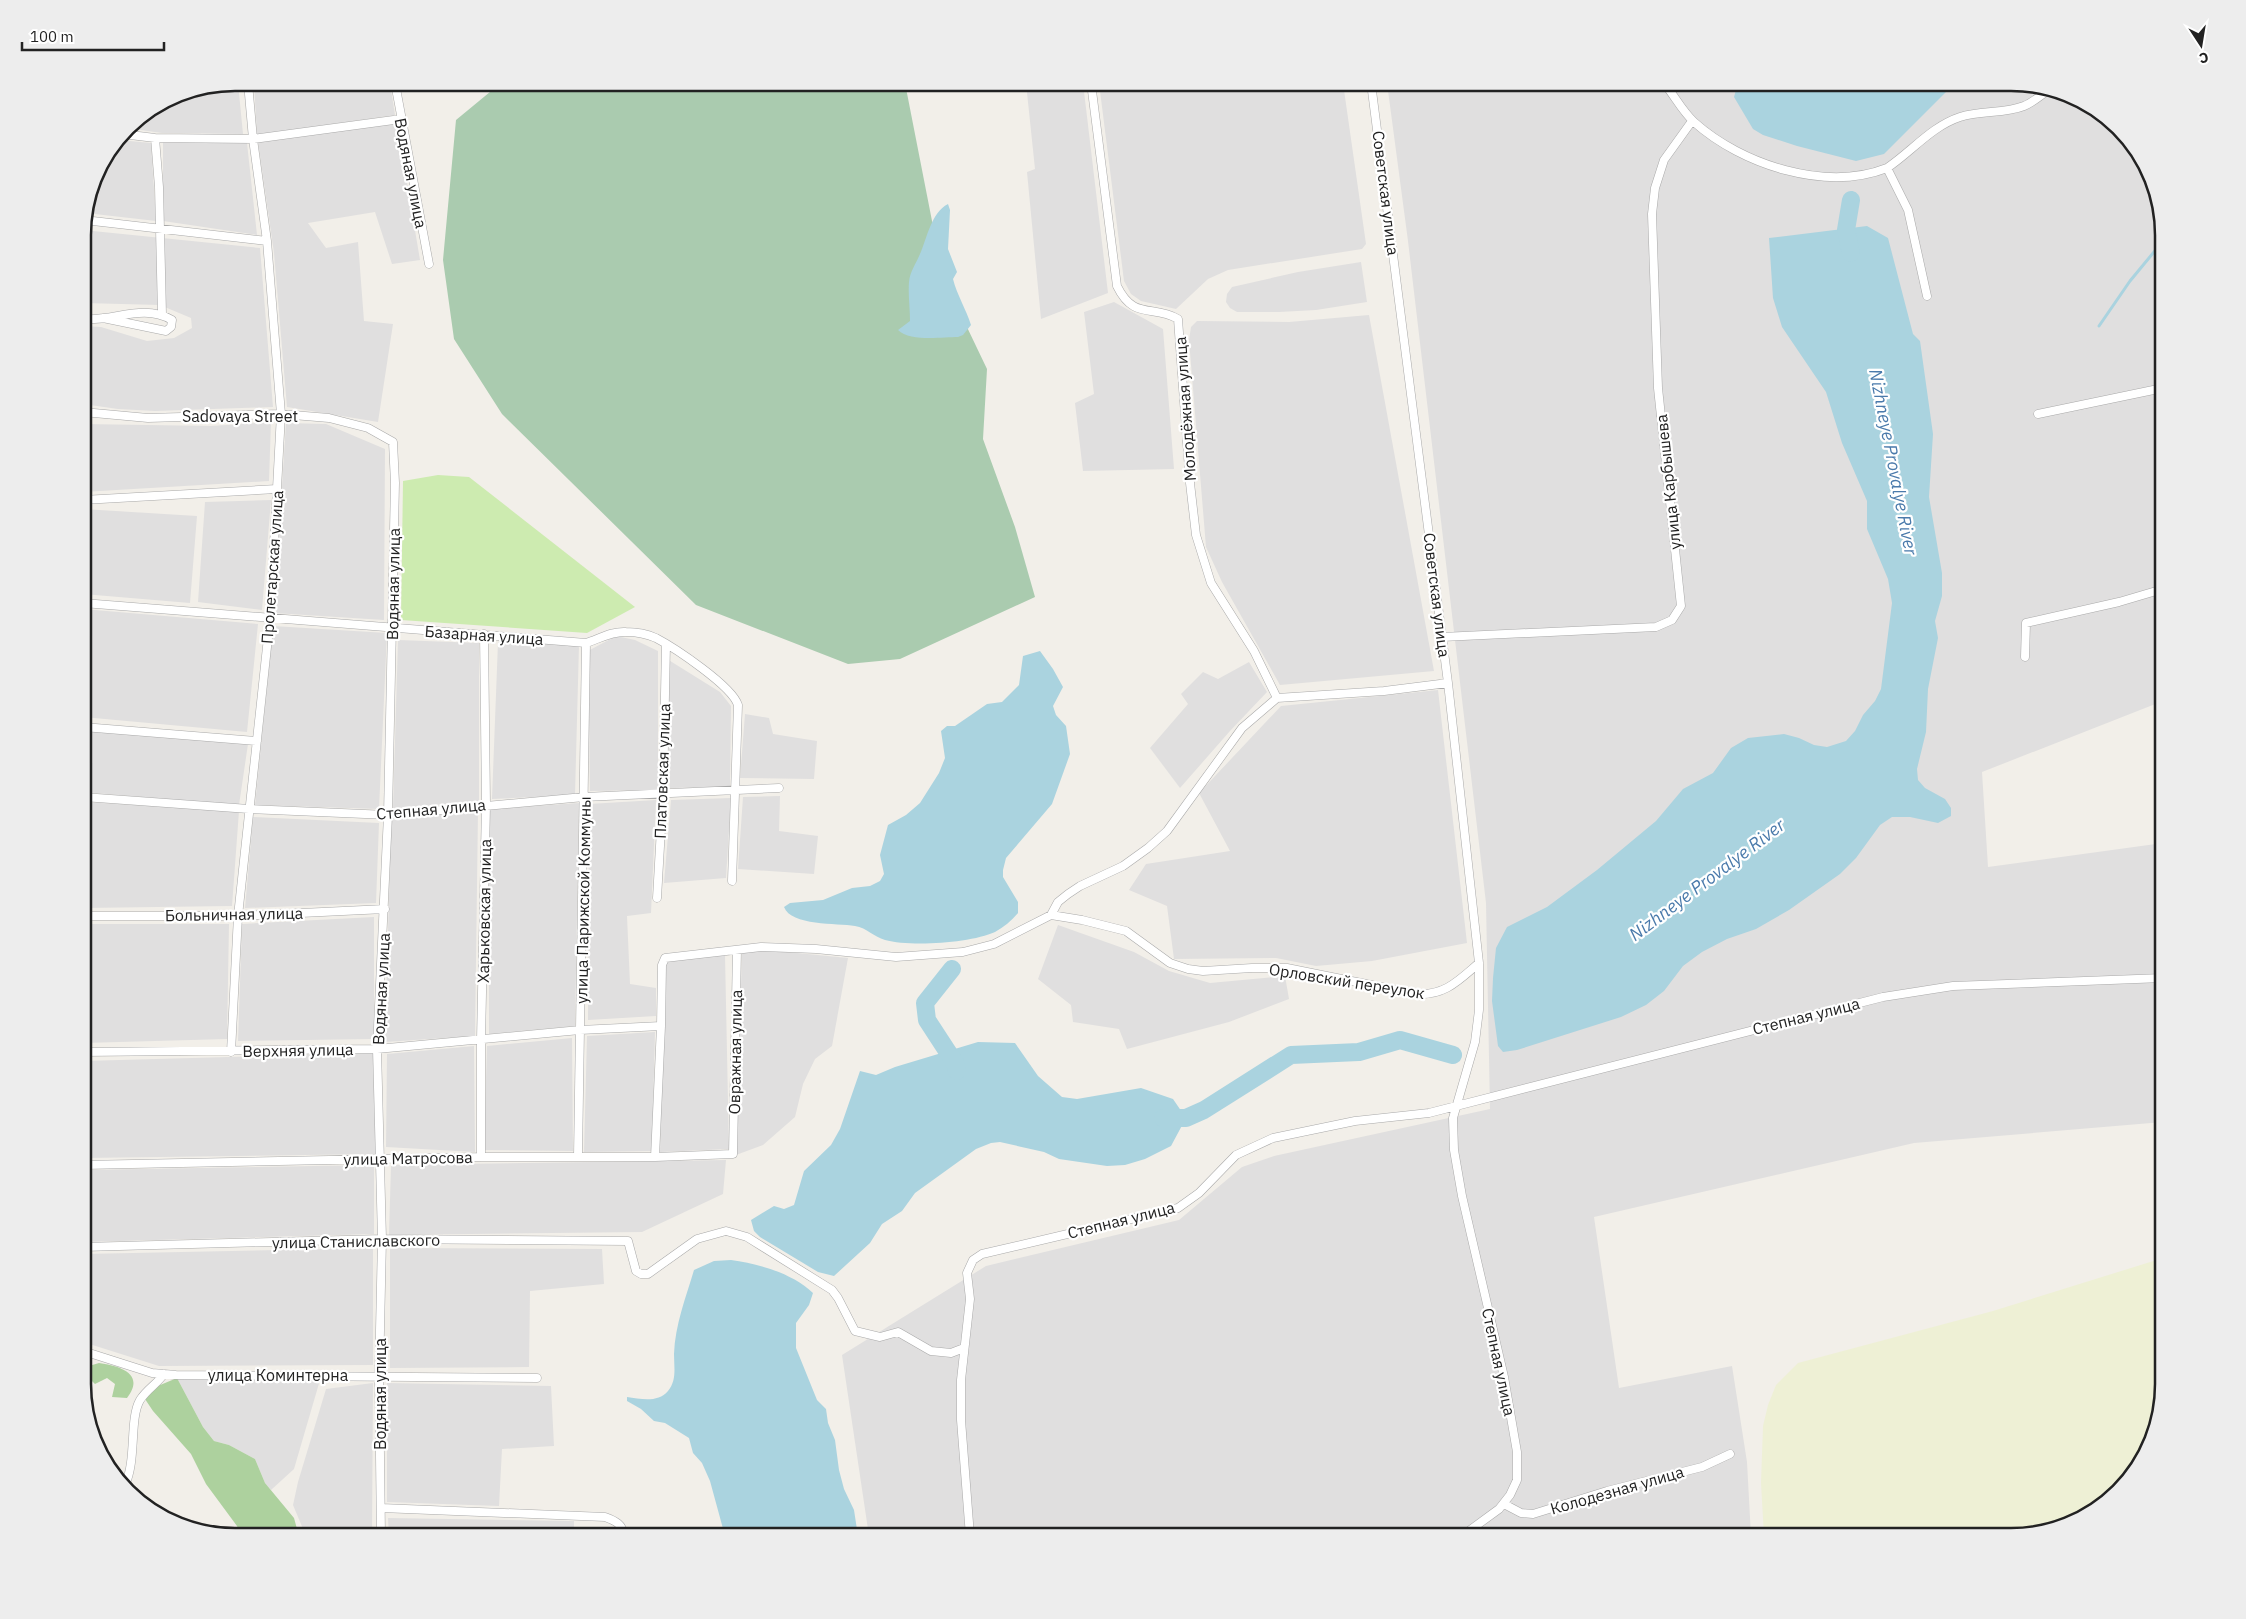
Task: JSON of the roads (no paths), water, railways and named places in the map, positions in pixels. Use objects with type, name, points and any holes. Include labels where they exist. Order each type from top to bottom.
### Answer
[{"type":"street","name":"Пролетарская улица","points":[[231,1052],[238,916],[270,619],[280,414],[267,241],[252,139],[249,91]]},
{"type":"street","name":"Водяная улица","points":[[396,91],[429,264]]},
{"type":"street","name":"Молодёжная улица","points":[[1092,91],[1117,286],[1122,296],[1130,304],[1149,312],[1172,316],[1178,319],[1190,484],[1198,543],[1212,583],[1254,651],[1277,698]]},
{"type":"street","name":"Советская улица","points":[[1372,91],[1448,683],[1479,963],[1479,1010],[1475,1042],[1457,1106]]},
{"type":"street","points":[[1671,91],[1692,120],[1729,147],[1750,157],[1795,172],[1819,177],[1848,178],[1887,168],[1937,129],[1958,117],[1984,111],[2010,110],[2025,105],[2041,95]]},
{"type":"street","points":[[132,135],[155,138],[252,139],[401,119]]},
{"type":"street","name":"улица Карбышева","points":[[1442,637],[1656,627],[1672,620],[1681,606],[1658,388],[1652,214],[1655,188],[1664,160],[1692,120]]},
{"type":"street","points":[[155,138],[159,188],[162,314]]},
{"type":"street","points":[[1887,168],[1908,210],[1927,296]]},
{"type":"street","points":[[92,221],[267,241]]},
{"type":"street","points":[[92,318],[103,318],[133,312],[162,314],[172,320],[171,327],[166,331],[103,318]]},
{"type":"street","points":[[2038,414],[2155,390]]},
{"type":"street","name":"Sadovaya Street","points":[[92,413],[148,418],[280,414],[329,418],[368,428],[393,442]]},
{"type":"street","name":"Водяная улица","points":[[381,1528],[379,1376],[382,1239],[377,1049],[388,815],[395,483],[393,442]]},
{"type":"street","points":[[92,499],[277,489]]},
{"type":"street","points":[[2025,657],[2026,623],[2120,602],[2155,592]]},
{"type":"street","name":"Базарная улица","points":[[92,604],[586,643],[611,633],[644,634],[666,644],[731,692],[738,705],[735,791]]},
{"type":"street","name":"Харьковская улица","points":[[481,1157],[481,1040],[486,805],[484,634]]},
{"type":"street","name":"улица Парижской Коммуны","points":[[578,1157],[586,643]]},
{"type":"street","name":"Платовская улица","points":[[657,898],[664,794],[666,644]]},
{"type":"street","points":[[654,1157],[661,1026],[662,965],[665,958],[761,947],[816,949],[896,957],[963,952],[994,944],[1050,915],[1058,902],[1068,894],[1080,886],[1123,866],[1148,848],[1167,831],[1242,728],[1277,698],[1384,691],[1448,683]]},
{"type":"street","points":[[92,728],[257,741]]},
{"type":"street","name":"Степная улица","points":[[92,798],[249,810],[388,815],[584,797],[779,788]]},
{"type":"street","points":[[732,882],[735,791]]},
{"type":"street","name":"Больничная улица","points":[[92,916],[238,916],[385,908]]},
{"type":"street","name":"Орловский переулок","points":[[1050,915],[1082,920],[1126,931],[1170,963],[1188,969],[1203,971],[1288,968],[1416,994],[1430,995],[1452,985],[1479,963]]},
{"type":"street","name":"Овражная улица","points":[[733,1154],[737,950]]},
{"type":"street","name":"Степная улица","points":[[964,1348],[970,1299],[968,1274],[973,1260],[982,1254],[1178,1208],[1199,1193],[1236,1155],[1273,1138],[1356,1121],[1429,1113],[1883,997],[1953,986],[2155,978]]},
{"type":"street","name":"Верхняя улица","points":[[92,1052],[377,1049],[580,1030],[661,1026]]},
{"type":"street","name":"Степная улица","points":[[1457,1106],[1453,1118],[1454,1150],[1462,1196],[1504,1378],[1518,1452],[1517,1480],[1504,1504],[1472,1528]]},
{"type":"street","name":"улица Матросова","points":[[92,1164],[481,1157],[654,1157],[733,1154]]},
{"type":"street","name":"улица Станиславского","points":[[92,1247],[382,1239],[628,1241],[636,1271],[641,1274],[648,1274],[697,1239],[726,1231],[737,1233],[811,1275],[832,1290],[856,1331],[880,1337],[898,1332],[920,1346],[942,1353],[964,1348]]},
{"type":"street","points":[[964,1348],[961,1420],[969,1528]]},
{"type":"street","name":"улица Коминтерна","points":[[92,1354],[152,1373],[164,1374],[537,1378]]},
{"type":"street","points":[[127,1478],[133,1456],[136,1412],[140,1401],[164,1374]]},
{"type":"street","name":"Колодезная улица","points":[[1504,1504],[1521,1513],[1533,1514],[1607,1490],[1702,1467],[1730,1454]]},
{"type":"street","points":[[381,1508],[605,1517],[617,1521],[622,1528]]},
{"type":"water","points":[[1736,91],[1947,91],[1884,154],[1856,161],[1763,135],[1753,129],[1734,97]]},
{"type":"water","points":[[948,204],[950,210],[948,249],[957,272],[953,279],[971,325],[963,335],[958,337],[926,338],[903,334],[898,330],[910,321],[909,282],[911,274],[930,226],[937,213]]},
{"type":"water","points":[[1867,226],[1888,238],[1913,334],[1920,341],[1933,434],[1929,497],[1942,573],[1942,596],[1935,621],[1938,638],[1928,689],[1926,732],[1917,769],[1918,780],[1925,788],[1945,799],[1951,808],[1951,816],[1938,823],[1910,817],[1892,817],[1880,825],[1856,858],[1840,874],[1789,910],[1756,929],[1727,939],[1702,952],[1683,966],[1664,991],[1646,1005],[1621,1017],[1517,1050],[1503,1052],[1498,1046],[1492,1001],[1496,948],[1507,927],[1547,907],[1597,870],[1656,821],[1683,789],[1713,773],[1731,748],[1748,738],[1784,734],[1814,745],[1827,747],[1846,741],[1855,731],[1863,715],[1875,701],[1881,689],[1892,603],[1888,579],[1867,529],[1867,501],[1842,443],[1826,392],[1782,327],[1773,298],[1769,238]]},
{"type":"water","points":[[1040,651],[1063,687],[1053,706],[1056,715],[1066,726],[1070,754],[1052,804],[1006,858],[1003,877],[1018,902],[1018,913],[1007,924],[995,932],[984,936],[941,943],[910,943],[885,940],[859,927],[805,921],[788,913],[784,907],[790,903],[823,900],[852,888],[870,886],[880,881],[884,874],[880,855],[888,825],[906,815],[920,803],[939,773],[945,758],[941,731],[947,726],[955,726],[987,704],[1002,702],[1019,685],[1023,656]]},
{"type":"water","points":[[978,1042],[1015,1043],[1038,1076],[1062,1097],[1077,1099],[1141,1088],[1173,1099],[1186,1118],[1171,1146],[1145,1159],[1125,1165],[1107,1166],[1059,1159],[1044,1152],[1000,1142],[991,1143],[976,1149],[915,1193],[902,1211],[882,1224],[870,1243],[834,1276],[818,1272],[760,1237],[754,1231],[751,1220],[774,1206],[784,1209],[794,1205],[804,1171],[831,1145],[840,1129],[860,1071],[876,1075],[895,1067]]},
{"type":"water","points":[[731,1260],[775,1270],[805,1286],[813,1293],[809,1305],[796,1323],[796,1348],[817,1400],[826,1409],[828,1423],[835,1440],[839,1470],[844,1489],[854,1510],[857,1528],[723,1528],[710,1481],[702,1463],[693,1453],[689,1438],[665,1423],[654,1421],[641,1409],[627,1401],[627,1397],[654,1399],[664,1395],[671,1387],[674,1378],[674,1354],[679,1322],[694,1270],[714,1261]]},
{"type":"waterway","name":"Nizhneye Provalye River","points":[[1851,200],[1846,230],[1851,253]]},
{"type":"waterway","points":[[2099,326],[2130,281],[2155,251]]},
{"type":"waterway","points":[[952,969],[925,1003],[927,1020],[955,1063],[957,1071]]},
{"type":"waterway","name":"Nizhneye Provalye River","points":[[1163,1118],[1186,1118],[1204,1110],[1291,1055],[1359,1052],[1400,1040],[1453,1055]]}]
